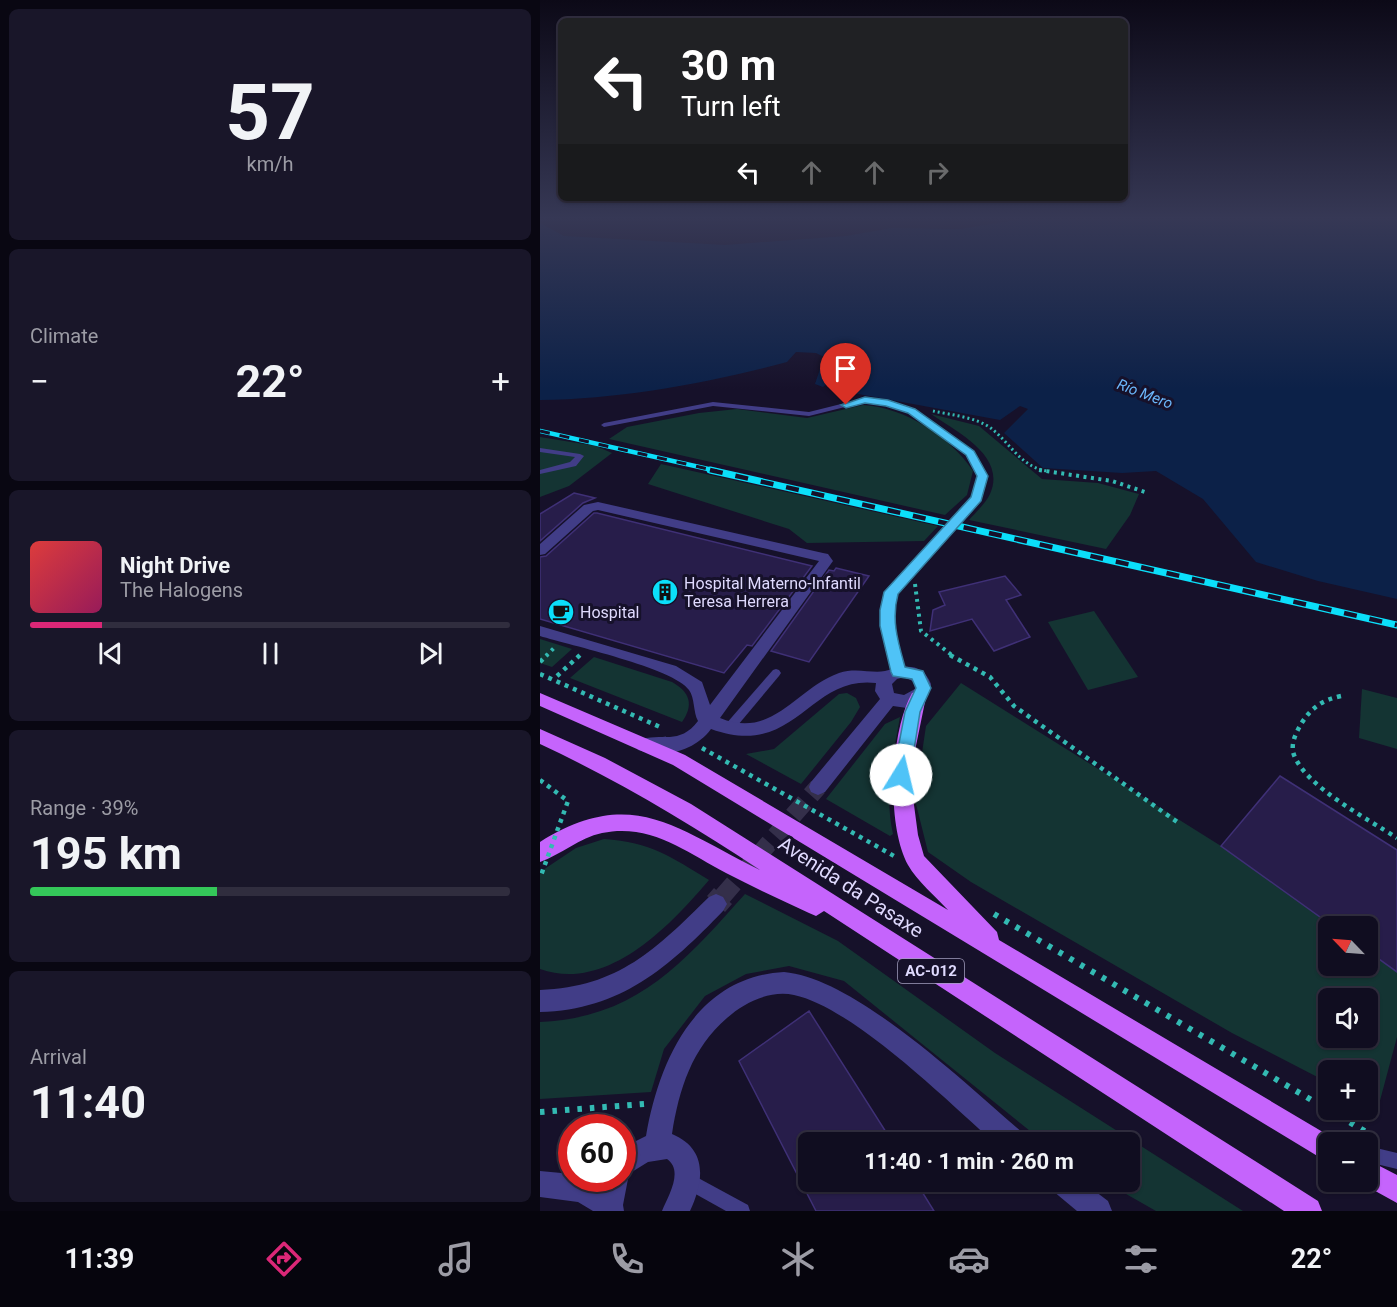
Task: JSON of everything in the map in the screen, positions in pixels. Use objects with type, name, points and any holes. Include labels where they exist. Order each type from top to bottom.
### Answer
[{"type":"main road","points":[[918,697],[901,775],[908,835],[916,861],[1001,952]]},
{"type":"main road","name":"Avenida da Pasaxe","points":[[540,699],[679,760],[1318,1141]]},
{"type":"main road","name":"Avenida da Pasaxe","points":[[543,739],[599,763],[684,810],[874,935],[1308,1211]]},
{"type":"main road","points":[[540,853],[582,829],[606,822],[644,823],[674,833],[720,860],[874,935]]},
{"type":"main road","points":[[1378,1179],[1397,1190]]},
{"type":"street","name":"Avenida da Pasaxe","points":[[540,551],[589,508],[598,506],[823,557],[826,561],[697,735],[681,744],[644,745]]},
{"type":"street","points":[[540,631],[669,669],[691,680],[697,687],[704,717],[729,728],[761,730],[777,724],[838,680],[860,674],[893,675],[912,672],[921,678],[924,688],[918,697],[907,702],[889,699]]},
{"type":"street","points":[[889,699],[882,686],[893,675]]},
{"type":"street","points":[[818,787],[889,699]]},
{"type":"street","points":[[540,1001],[574,1001],[623,982],[650,966],[716,904]]},
{"type":"street","points":[[658,1143],[663,1103],[684,1049],[710,1016],[739,995],[768,984],[792,984],[815,990],[877,1028],[1002,1132]]},
{"type":"street","points":[[636,1152],[658,1143],[669,1145],[679,1151],[688,1166],[689,1181],[685,1197],[676,1211]]},
{"type":"street","points":[[540,1184],[582,1190],[610,1208],[613,1192]]},
{"type":"street","points":[[1074,1192],[1098,1211]]},
{"type":"lane","points":[[604,425],[713,404],[809,414],[865,400],[888,403],[911,411],[970,453],[983,476],[976,498],[891,592],[886,610],[893,675]]},
{"type":"lane","points":[[540,450],[580,456],[573,464],[540,472]]},
{"type":"lane","points":[[729,728],[776,673]]},
{"type":"lane","points":[[1378,1156],[1397,1161]]},
{"type":"lane","points":[[689,1181],[742,1211]]},
{"type":"path","points":[[911,411],[929,411],[977,421],[991,428],[1018,457],[1040,470],[1112,481],[1144,492]]},
{"type":"path","points":[[904,576],[915,580],[921,631],[949,654],[990,677],[1014,706],[1180,824]]},
{"type":"path","points":[[557,676],[580,654]]},
{"type":"path","points":[[1341,696],[1324,699],[1310,709],[1296,734],[1293,752],[1298,764],[1329,792],[1397,837]]},
{"type":"path","points":[[540,780],[568,801],[540,878]]},
{"type":"path","points":[[540,1112],[663,1103]]},
{"type":"green space","points":[[863,405],[894,411],[910,418],[925,426],[952,447],[973,471],[967,495],[945,515],[609,439],[627,427],[699,413],[737,409],[807,418]]},
{"type":"green space","points":[[931,414],[979,426],[1042,479],[1098,483],[1139,494],[1130,515],[1106,549],[969,520],[990,494],[993,480],[992,468],[977,446]]},
{"type":"green space","points":[[540,437],[596,446],[612,453],[569,486],[540,497]]},
{"type":"green space","points":[[661,464],[938,526],[924,541],[807,543],[789,529],[648,484]]},
{"type":"green space","points":[[1094,611],[1138,677],[1088,690],[1048,622]]},
{"type":"green space","points":[[540,639],[572,649],[552,667],[540,663]]},
{"type":"green space","points":[[594,657],[672,682],[678,686],[686,695],[689,705],[682,722],[570,678]]},
{"type":"green space","points":[[961,683],[1221,846],[1319,916],[1318,976],[1378,976],[1378,958],[1397,972],[1397,1037],[1378,1108],[1378,1060],[1318,1060],[1318,1077],[1232,1033],[971,882],[928,852],[915,800],[926,726]]},
{"type":"green space","points":[[1362,689],[1397,698],[1397,749],[1359,738]]},
{"type":"green space","points":[[847,693],[856,698],[860,707],[851,722],[801,784],[746,754],[774,749],[839,694]]},
{"type":"green space","points":[[900,717],[890,775],[889,804],[893,834],[890,836],[826,799],[885,724]]},
{"type":"green space","points":[[604,839],[648,847],[709,880],[676,917],[656,935],[613,964],[589,972],[565,974],[540,969],[540,872],[576,848]]},
{"type":"green space","points":[[745,894],[838,941],[995,1053],[1119,1132],[1031,1132],[844,981],[789,966],[746,974],[705,996],[664,1049],[651,1092],[540,1099],[540,1022],[574,1018],[605,1010],[632,997],[656,982],[701,942]]},
{"type":"green space","points":[[1140,1145],[1243,1211],[1156,1211],[1123,1192],[1140,1192]]},
{"type":"water","name":"Río Mero","points":[[540,276],[1397,276],[1397,599],[1318,581],[1256,562],[1203,499],[1156,471],[1122,473],[1043,468],[1004,433],[1028,409],[1020,406],[1000,420],[831,389],[845,377],[837,375],[823,387],[815,384],[824,357],[816,353],[796,352],[787,362],[727,377],[665,388],[602,397],[540,400]]},
{"type":"building","points":[[574,493],[595,498],[583,503],[540,541],[540,514]]},
{"type":"building","name":"Hospital Materno-Infantil Teresa Herrera","points":[[594,513],[812,566],[752,646],[747,645],[724,673],[540,619],[540,557],[546,556]]},
{"type":"building","points":[[836,568],[869,576],[809,662],[771,651],[829,570],[834,571]]},
{"type":"building","points":[[1005,576],[1021,595],[1006,600],[1030,637],[994,651],[972,619],[930,631],[933,610],[945,605],[939,592]]},
{"type":"building","points":[[1280,776],[1397,850],[1397,972],[1378,958],[1378,916],[1319,916],[1221,846]]},
{"type":"building","points":[[809,1011],[886,1132],[798,1132],[798,1176],[739,1061]]},
{"type":"building","points":[[806,1192],[922,1192],[934,1211],[816,1211]]},
{"type":"tunnel","points":[[722,897],[818,787]]},
{"type":"tunnel","points":[[716,904],[723,896]]},
{"type":"railway","points":[[540,431],[717,471]]},
{"type":"railway","points":[[710,470],[1397,625]]},
{"type":"place","name":"Hospital Materno-Infantil Teresa Herrera","points":[[665,592]]},
{"type":"place","name":"Hospital","points":[[561,612]]},
{"type":"route","points":[[846,405],[865,400],[888,403],[911,411],[970,453],[981,467],[983,476],[976,498],[891,592],[886,610],[887,626],[899,672],[912,672],[924,683],[913,712],[901,775]]}]
